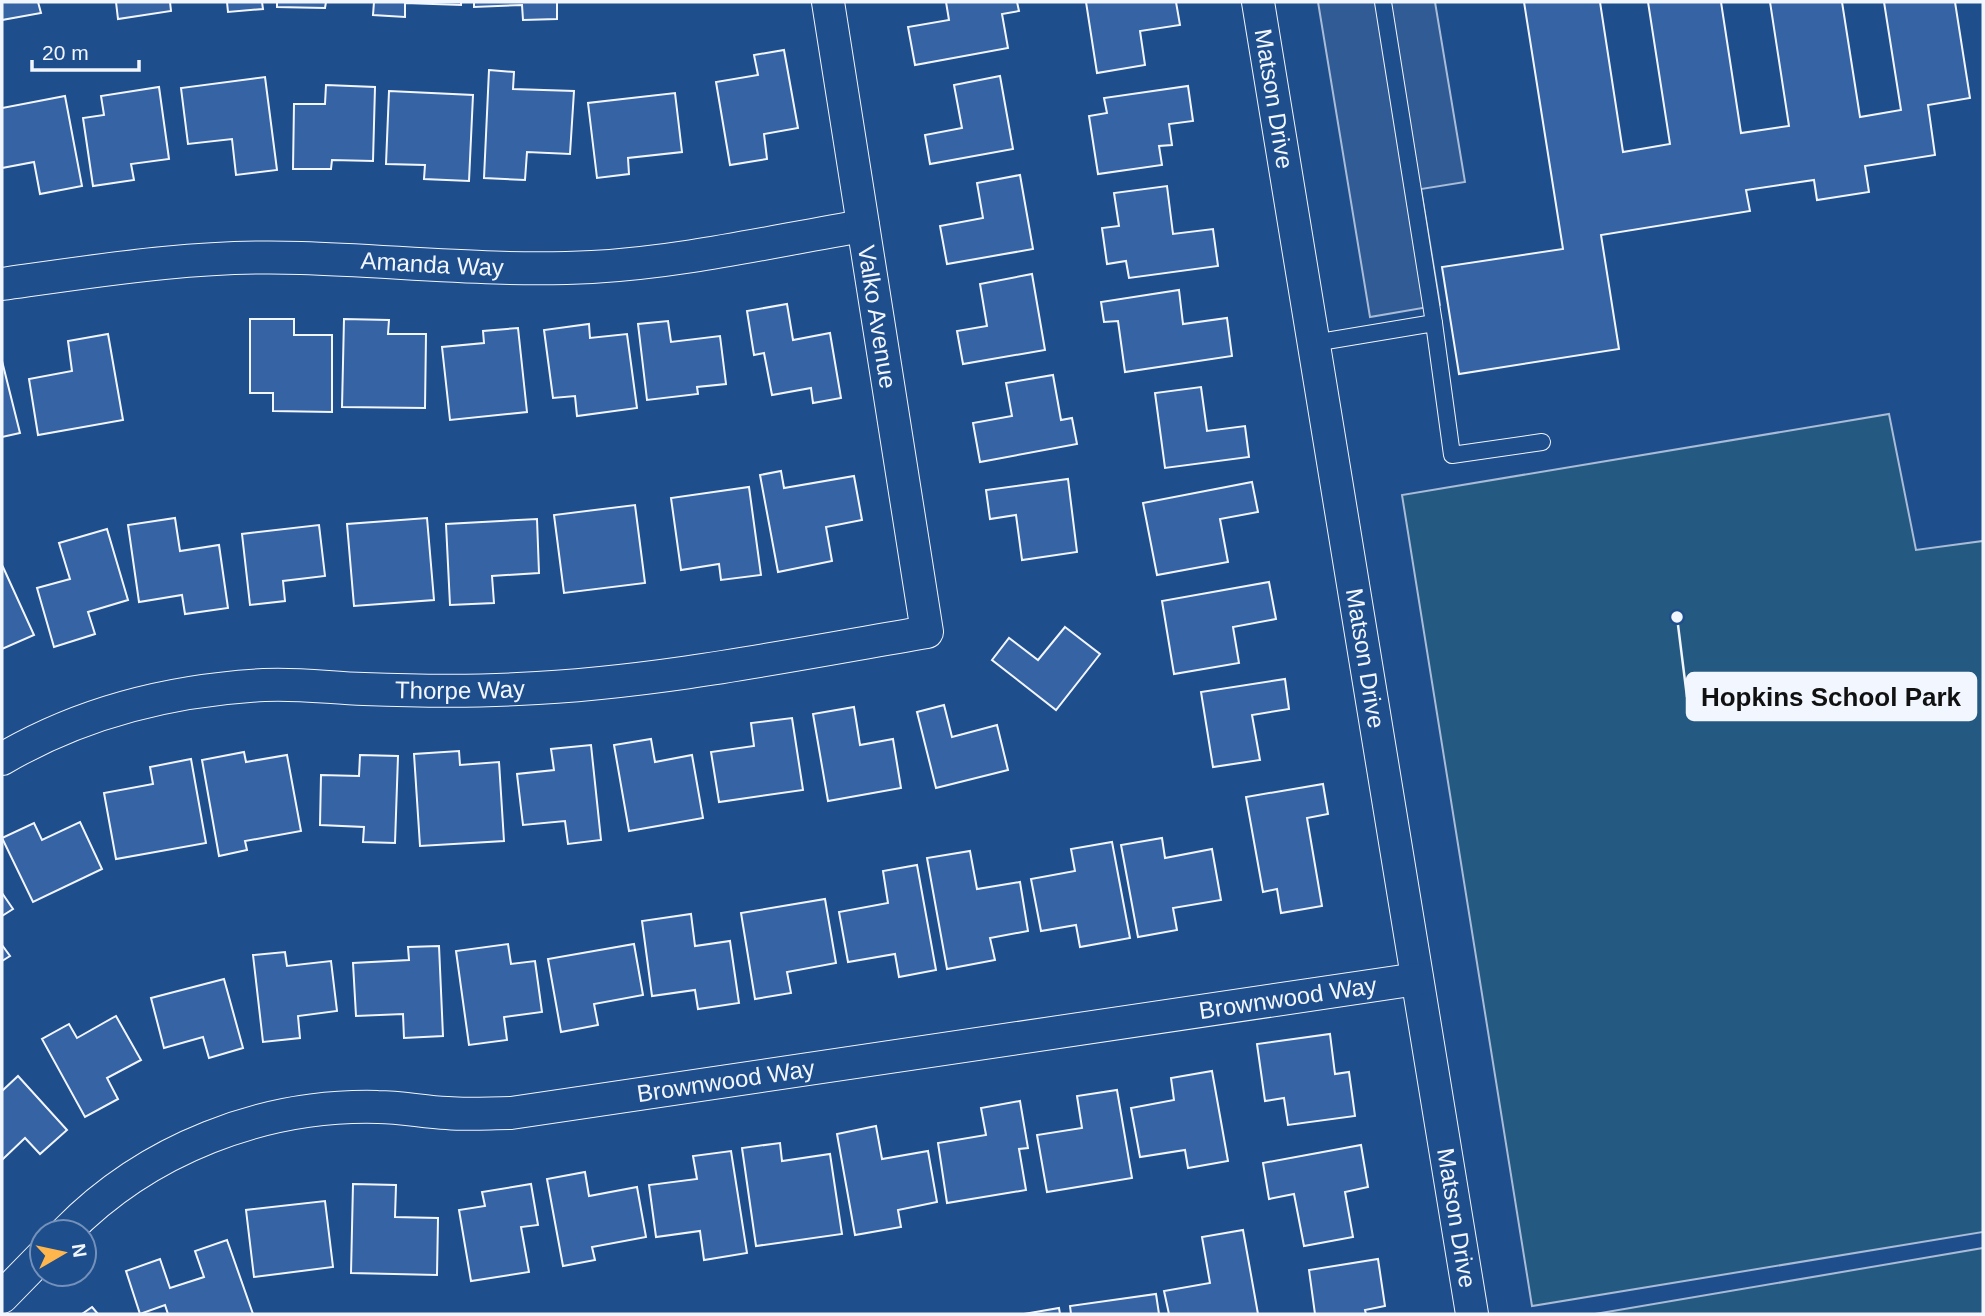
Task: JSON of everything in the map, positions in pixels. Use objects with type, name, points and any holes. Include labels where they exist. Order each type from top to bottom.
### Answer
[{"type":"street","name":"Valko Avenue","points":[[828,2],[927,632]]},
{"type":"street","name":"Matson Drive","points":[[1258,2],[1472,1314]]},
{"type":"street","name":"Amanda Way","points":[[2,285],[180,261],[299,257],[495,268],[592,267],[669,259],[863,226]]},
{"type":"street","name":"Thorpe Way","points":[[2,759],[29,743],[81,721],[126,706],[191,692],[267,685],[402,691],[519,689],[665,676],[927,632]]},
{"type":"street","name":"Brownwood Way","points":[[82,1218],[113,1190],[162,1158],[208,1137],[270,1117],[321,1109],[379,1107],[450,1114],[511,1113],[1417,979]]},
{"type":"street","points":[[2,1297],[28,1270]]},
{"type":"lane","points":[[1383,2],[1452,455],[1542,442]]},
{"type":"lane","points":[[1314,343],[1434,323]]},
{"type":"shaded area","points":[[1318,2],[1435,2],[1465,182],[1421,189],[1440,305],[1370,317]]},
{"type":"shaded area","points":[[1889,414],[1916,550],[1983,541],[1983,1232],[1532,1306],[1402,495]]},
{"type":"shaded area","points":[[1983,1248],[1983,1314],[1595,1314]]},
{"type":"building","points":[[2,2],[38,2],[41,13],[2,20]]},
{"type":"building","points":[[116,2],[170,2],[171,11],[118,19]]},
{"type":"building","points":[[227,2],[262,2],[263,9],[228,12]]},
{"type":"building","points":[[277,2],[326,2],[325,8],[277,7]]},
{"type":"building","points":[[374,2],[461,2],[461,5],[405,3],[405,17],[373,15]]},
{"type":"building","points":[[474,2],[557,2],[557,19],[523,20],[522,5],[474,7]]},
{"type":"building","points":[[946,2],[1017,2],[1019,11],[1002,14],[1008,48],[915,65],[908,27],[949,20]]},
{"type":"building","points":[[1086,2],[1176,2],[1180,25],[1140,31],[1145,65],[1097,73]]},
{"type":"building","points":[[1524,2],[1600,2],[1623,152],[1670,144],[1648,2],[1721,2],[1741,133],[1789,126],[1770,2],[1842,2],[1860,117],[1901,110],[1884,2],[1955,2],[1970,98],[1928,105],[1935,155],[1865,166],[1869,192],[1817,200],[1814,180],[1746,190],[1750,211],[1601,235],[1619,349],[1459,374],[1442,267],[1563,249]]},
{"type":"building","points":[[784,50],[798,128],[764,134],[767,159],[730,165],[716,82],[758,75],[754,55]]},
{"type":"building","points":[[489,70],[514,72],[513,89],[574,91],[570,154],[527,152],[525,180],[484,178]]},
{"type":"building","points":[[1000,76],[1013,149],[930,164],[925,135],[962,128],[954,85]]},
{"type":"building","points":[[265,77],[277,170],[236,175],[232,139],[188,144],[181,88]]},
{"type":"building","points":[[326,85],[375,87],[373,161],[332,160],[331,169],[293,169],[294,104],[325,104]]},
{"type":"building","points":[[1188,86],[1193,121],[1169,124],[1172,145],[1159,146],[1162,165],[1098,174],[1089,116],[1107,113],[1104,98]]},
{"type":"building","points":[[159,87],[169,159],[131,164],[134,180],[93,186],[83,118],[104,115],[101,96]]},
{"type":"building","points":[[389,91],[473,95],[469,181],[424,179],[425,165],[386,164]]},
{"type":"building","points":[[675,93],[682,152],[628,158],[629,174],[597,178],[588,103]]},
{"type":"building","points":[[65,96],[82,186],[40,194],[34,162],[2,168],[2,108]]},
{"type":"building","points":[[1020,175],[1033,249],[947,264],[940,226],[983,218],[977,183]]},
{"type":"building","points":[[1167,186],[1173,234],[1213,229],[1218,266],[1129,278],[1126,261],[1107,264],[1102,228],[1119,226],[1114,193]]},
{"type":"building","points":[[1032,274],[1045,350],[963,364],[957,331],[987,326],[980,284]]},
{"type":"building","points":[[1179,290],[1183,324],[1227,318],[1232,356],[1125,372],[1118,321],[1104,322],[1101,302]]},
{"type":"building","points":[[787,304],[793,340],[830,333],[841,398],[813,403],[811,388],[772,395],[764,353],[754,355],[747,311]]},
{"type":"building","points":[[250,319],[294,319],[294,335],[332,335],[332,412],[273,411],[273,393],[250,393]]},
{"type":"building","points":[[344,319],[389,320],[388,334],[426,334],[425,408],[342,407]]},
{"type":"building","points":[[668,321],[671,342],[720,336],[726,384],[697,387],[698,394],[647,400],[638,324]]},
{"type":"building","points":[[589,324],[590,338],[627,334],[637,408],[577,416],[575,396],[553,398],[544,330]]},
{"type":"building","points":[[518,328],[527,412],[450,420],[442,347],[484,343],[483,331]]},
{"type":"building","points":[[108,334],[123,420],[38,435],[29,379],[72,371],[68,341]]},
{"type":"building","points":[[2,361],[20,433],[2,437]]},
{"type":"building","points":[[1053,375],[1061,420],[1072,418],[1077,444],[980,462],[973,423],[1012,416],[1006,383]]},
{"type":"building","points":[[1201,387],[1207,431],[1245,426],[1249,457],[1165,468],[1155,393]]},
{"type":"building","points":[[781,471],[784,488],[854,476],[862,520],[826,527],[832,561],[778,572],[760,475]]},
{"type":"building","points":[[1068,479],[1077,552],[1022,560],[1016,515],[990,519],[986,490]]},
{"type":"building","points":[[1252,482],[1258,512],[1220,519],[1228,562],[1157,575],[1143,503]]},
{"type":"building","points":[[749,487],[761,575],[721,580],[719,564],[681,570],[671,498]]},
{"type":"building","points":[[635,505],[645,583],[564,593],[554,515]]},
{"type":"building","points":[[175,518],[180,551],[219,545],[228,608],[185,614],[182,595],[139,602],[128,525]]},
{"type":"building","points":[[427,518],[434,600],[354,606],[347,524]]},
{"type":"building","points":[[537,519],[539,573],[492,576],[494,603],[450,605],[446,524]]},
{"type":"building","points":[[319,525],[325,576],[283,581],[285,601],[250,605],[242,534]]},
{"type":"building","points":[[107,529],[128,600],[88,612],[95,634],[54,647],[37,588],[70,579],[59,543]]},
{"type":"building","points":[[2,568],[34,635],[2,649]]},
{"type":"building","points":[[1269,582],[1276,619],[1233,627],[1239,663],[1174,674],[1162,601]]},
{"type":"building","points":[[1065,627],[1100,654],[1056,710],[992,660],[1009,638],[1038,660]]},
{"type":"building","points":[[1285,679],[1289,709],[1252,715],[1260,760],[1213,767],[1201,692]]},
{"type":"building","points":[[944,705],[952,737],[997,725],[1008,770],[936,788],[917,712]]},
{"type":"building","points":[[854,707],[860,745],[893,739],[901,788],[828,801],[813,714]]},
{"type":"building","points":[[792,718],[803,790],[719,802],[711,752],[754,746],[751,723]]},
{"type":"building","points":[[651,739],[655,762],[692,755],[703,818],[629,831],[614,745]]},
{"type":"building","points":[[591,745],[601,840],[568,844],[565,821],[523,825],[517,774],[554,770],[551,749]]},
{"type":"building","points":[[459,751],[460,765],[499,762],[504,841],[420,846],[414,754]]},
{"type":"building","points":[[244,752],[246,762],[287,755],[301,831],[245,841],[247,850],[219,856],[202,760]]},
{"type":"building","points":[[360,755],[398,756],[395,843],[363,842],[364,827],[320,825],[321,775],[359,776]]},
{"type":"building","points":[[191,759],[206,843],[116,859],[104,793],[153,784],[150,767]]},
{"type":"building","points":[[1323,784],[1328,814],[1307,818],[1322,906],[1281,913],[1277,889],[1263,892],[1246,797]]},
{"type":"building","points":[[80,822],[102,869],[33,902],[2,838],[34,823],[42,840]]},
{"type":"building","points":[[1162,838],[1165,858],[1212,849],[1221,900],[1173,908],[1177,930],[1138,937],[1121,845]]},
{"type":"building","points":[[1112,842],[1130,938],[1080,947],[1076,925],[1041,931],[1031,879],[1075,871],[1071,849]]},
{"type":"building","points":[[970,851],[977,889],[1020,882],[1028,931],[990,938],[995,960],[947,969],[927,858]]},
{"type":"building","points":[[917,865],[936,970],[899,977],[895,954],[848,962],[839,912],[888,903],[883,871]]},
{"type":"building","points":[[2,893],[13,909],[2,916]]},
{"type":"building","points":[[825,899],[836,963],[787,972],[791,993],[755,999],[741,913]]},
{"type":"building","points":[[691,914],[695,946],[730,941],[739,1003],[698,1009],[695,990],[652,996],[642,921]]},
{"type":"building","points":[[508,944],[511,964],[535,961],[542,1012],[504,1017],[507,1040],[469,1045],[456,951]]},
{"type":"building","points":[[634,944],[643,995],[594,1004],[598,1025],[561,1032],[548,959]]},
{"type":"building","points":[[2,945],[10,956],[2,961]]},
{"type":"building","points":[[439,946],[443,1036],[404,1038],[403,1014],[356,1016],[353,963],[409,960],[408,947]]},
{"type":"building","points":[[285,952],[287,966],[331,961],[337,1011],[298,1016],[300,1038],[263,1042],[253,955]]},
{"type":"building","points":[[224,979],[243,1048],[209,1058],[203,1037],[164,1048],[151,998]]},
{"type":"building","points":[[116,1016],[141,1060],[107,1078],[118,1099],[85,1117],[42,1039],[69,1024],[77,1038]]},
{"type":"building","points":[[1330,1034],[1335,1074],[1349,1072],[1355,1116],[1288,1125],[1284,1098],[1265,1101],[1257,1044]]},
{"type":"building","points":[[1212,1071],[1228,1161],[1188,1168],[1185,1150],[1140,1157],[1131,1108],[1174,1100],[1171,1078]]},
{"type":"building","points":[[18,1076],[67,1130],[40,1154],[25,1138],[2,1160],[2,1091]]},
{"type":"building","points":[[1117,1090],[1132,1178],[1047,1192],[1037,1135],[1082,1128],[1077,1096]]},
{"type":"building","points":[[1020,1101],[1028,1148],[1019,1149],[1026,1190],[947,1203],[938,1143],[986,1135],[981,1108]]},
{"type":"building","points":[[876,1126],[882,1159],[928,1151],[937,1202],[898,1210],[901,1227],[855,1235],[837,1134]]},
{"type":"building","points":[[780,1143],[782,1161],[830,1154],[842,1234],[756,1246],[742,1148]]},
{"type":"building","points":[[1361,1145],[1368,1187],[1345,1192],[1353,1237],[1304,1246],[1294,1194],[1269,1199],[1263,1163]]},
{"type":"building","points":[[731,1151],[747,1253],[704,1260],[700,1231],[656,1237],[649,1185],[697,1179],[693,1156]]},
{"type":"building","points":[[585,1172],[589,1196],[637,1187],[646,1237],[592,1247],[595,1260],[563,1266],[547,1179]]},
{"type":"building","points":[[353,1184],[396,1185],[395,1217],[438,1218],[437,1275],[351,1273]]},
{"type":"building","points":[[531,1184],[538,1225],[521,1227],[529,1272],[471,1281],[459,1210],[485,1206],[482,1192]]},
{"type":"building","points":[[325,1201],[333,1267],[254,1277],[246,1210]]},
{"type":"building","points":[[1243,1230],[1258,1314],[1169,1314],[1164,1291],[1210,1283],[1202,1237]]},
{"type":"building","points":[[227,1240],[253,1314],[168,1314],[165,1305],[140,1314],[126,1271],[160,1259],[170,1288],[204,1277],[195,1251]]},
{"type":"building","points":[[1378,1259],[1385,1306],[1365,1310],[1366,1314],[1315,1314],[1309,1270]]},
{"type":"building","points":[[1156,1294],[1159,1314],[1071,1314],[1070,1306]]},
{"type":"building","points":[[92,1307],[98,1314],[82,1314]]},
{"type":"building","points":[[1059,1308],[1060,1314],[1024,1314]]},
{"type":"place","name":"Hopkins School Park","points":[[1677,617]]}]
